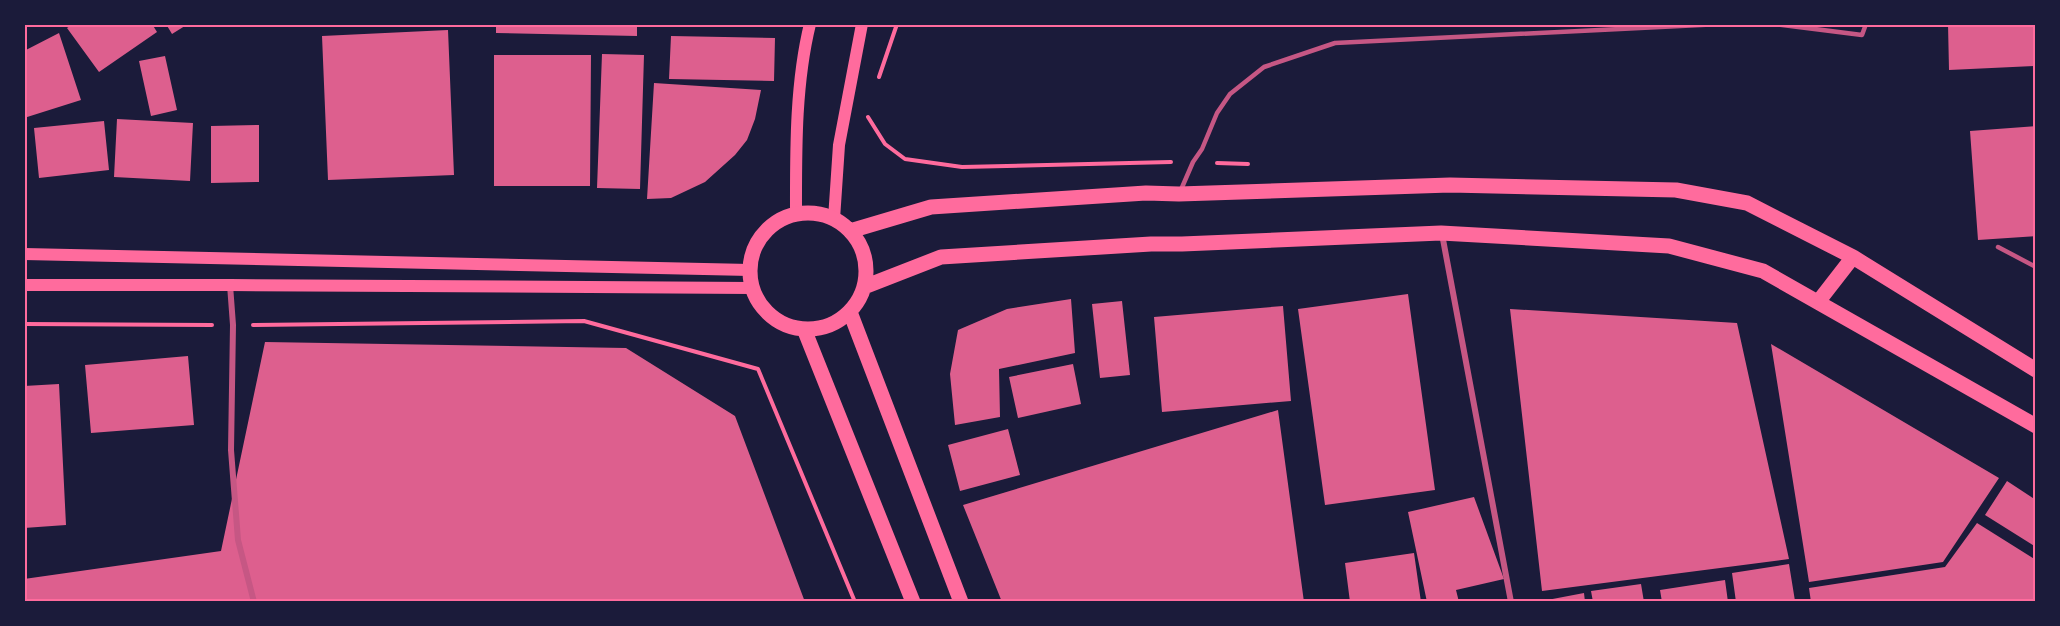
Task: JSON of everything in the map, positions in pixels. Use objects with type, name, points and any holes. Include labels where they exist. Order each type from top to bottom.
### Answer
[{"type":"main road","points":[[796,215],[797,142],[805,45],[810,24]]},
{"type":"main road","points":[[834,219],[839,145],[862,24]]},
{"type":"main road","points":[[850,231],[931,207],[1146,193],[1179,194],[1450,185],[1676,190],[1747,203],[1853,257],[2036,370]]},
{"type":"main road","points":[[815,214],[834,219],[850,231],[861,248],[866,267],[864,287],[859,300],[850,312],[837,322],[821,328],[804,329],[787,326],[772,317],[760,304],[752,288],[750,270],[754,251],[763,235],[778,222],[796,215],[815,214]]},
{"type":"main road","points":[[864,287],[941,257],[1151,244],[1442,233],[1668,246],[1763,271],[2036,426]]},
{"type":"main road","points":[[24,254],[750,270]]},
{"type":"main road","points":[[1818,302],[1853,257]]},
{"type":"main road","points":[[24,285],[752,288]]},
{"type":"main road","points":[[850,312],[961,602]]},
{"type":"main road","points":[[804,329],[913,602]]},
{"type":"street","points":[[1442,233],[1511,602]]},
{"type":"street","points":[[230,285],[233,325],[231,450],[238,540],[254,602]]},
{"type":"lane","points":[[1179,194],[1193,162],[1202,149],[1217,112],[1230,94],[1264,67],[1335,43],[1721,24]]},
{"type":"lane","points":[[1775,24],[1862,35],[1866,24]]},
{"type":"lane","points":[[1998,247],[2036,267]]},
{"type":"path","points":[[877,82],[897,24]]},
{"type":"path","points":[[24,324],[233,325],[584,321],[758,369],[855,602]]},
{"type":"building","points":[[73,24],[152,24],[157,32],[99,72],[67,28]]},
{"type":"building","points":[[166,24],[188,24],[172,34]]},
{"type":"building","points":[[496,24],[637,24],[637,36],[496,33]]},
{"type":"building","points":[[1948,24],[2036,24],[2036,66],[1949,70]]},
{"type":"building","points":[[448,30],[454,175],[328,180],[322,36]]},
{"type":"building","points":[[59,33],[81,100],[24,118],[24,51]]},
{"type":"building","points":[[671,36],[775,38],[774,81],[669,79]]},
{"type":"building","points":[[602,54],[644,55],[640,189],[597,188]]},
{"type":"building","points":[[494,55],[591,55],[590,186],[494,186]]},
{"type":"building","points":[[165,56],[177,110],[151,116],[139,61]]},
{"type":"building","points":[[654,83],[761,90],[755,119],[747,140],[735,155],[705,182],[671,198],[647,199]]},
{"type":"building","points":[[117,119],[193,123],[190,181],[114,177]]},
{"type":"building","points":[[104,121],[109,170],[39,178],[34,128]]},
{"type":"building","points":[[259,125],[259,182],[211,183],[211,126]]},
{"type":"building","points":[[2036,126],[2036,236],[1978,240],[1970,131]]},
{"type":"building","points":[[1408,294],[1435,490],[1325,505],[1298,309]]},
{"type":"building","points":[[1071,299],[1075,353],[999,369],[1000,417],[955,425],[950,374],[958,330],[1007,309]]},
{"type":"building","points":[[1122,301],[1130,375],[1100,378],[1092,304]]},
{"type":"building","points":[[1283,306],[1291,401],[1162,412],[1154,317]]},
{"type":"building","points":[[1510,309],[1737,323],[1789,559],[1542,591]]},
{"type":"building","points":[[265,342],[626,348],[735,416],[805,602],[24,602],[24,579],[221,551]]},
{"type":"building","points":[[1771,344],[1999,478],[1943,562],[1809,582]]},
{"type":"building","points":[[188,356],[194,425],[91,433],[85,365]]},
{"type":"building","points":[[1073,364],[1081,404],[1018,418],[1009,377]]},
{"type":"building","points":[[59,384],[66,525],[24,528],[24,386]]},
{"type":"building","points":[[1278,410],[1304,602],[1002,602],[963,505]]},
{"type":"building","points":[[1008,429],[1020,475],[960,491],[948,445]]},
{"type":"building","points":[[2007,481],[2036,500],[2036,547],[1985,515]]},
{"type":"building","points":[[1474,497],[1504,579],[1456,590],[1459,602],[1427,602],[1408,512]]},
{"type":"building","points":[[1977,523],[2036,560],[2036,602],[1811,602],[1809,588],[1945,567]]},
{"type":"building","points":[[1414,553],[1421,602],[1350,602],[1345,563]]},
{"type":"building","points":[[1789,564],[1795,601],[1736,602],[1732,573]]},
{"type":"building","points":[[1725,580],[1728,602],[1662,602],[1660,590]]},
{"type":"building","points":[[1641,584],[1644,602],[1593,602],[1591,591]]},
{"type":"building","points":[[1584,593],[1585,602],[1542,602],[1542,601]]}]
